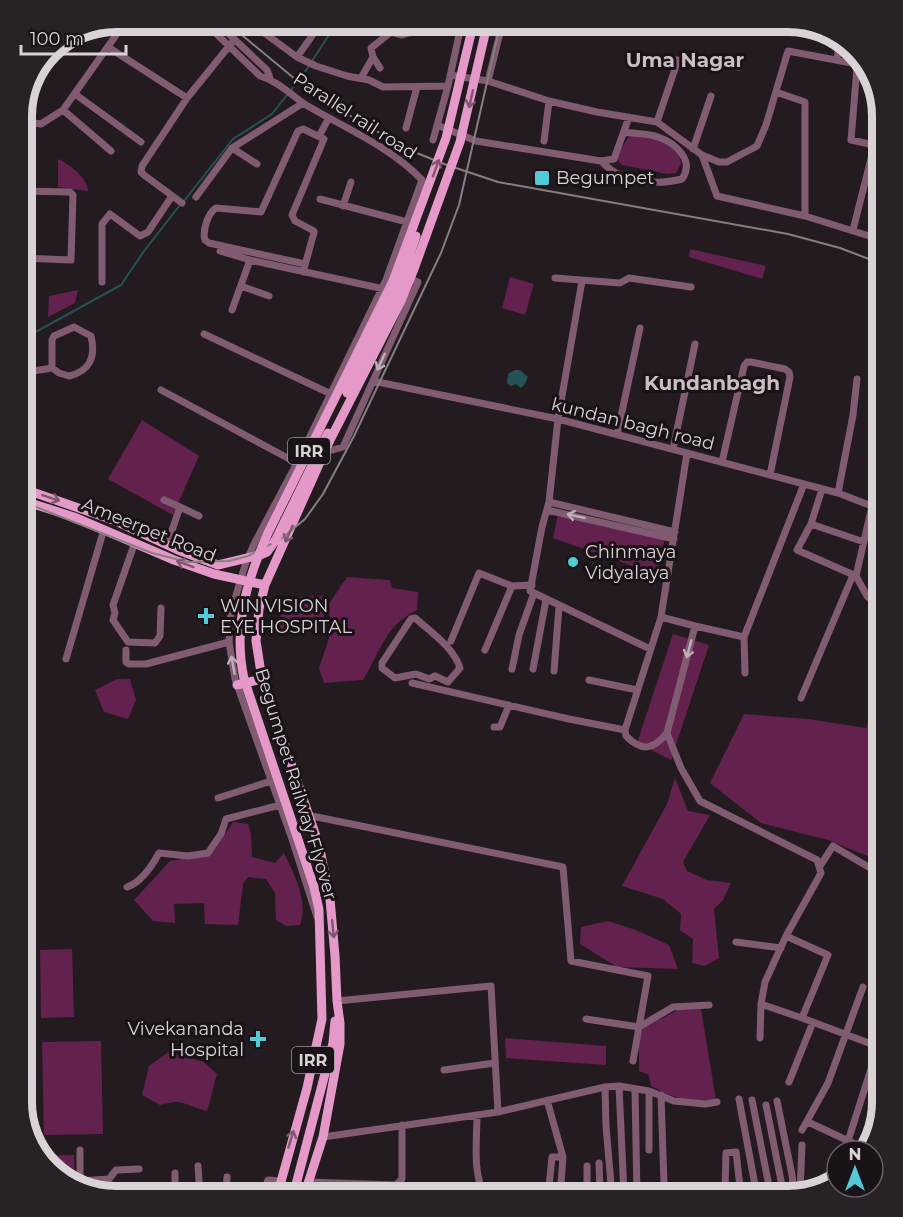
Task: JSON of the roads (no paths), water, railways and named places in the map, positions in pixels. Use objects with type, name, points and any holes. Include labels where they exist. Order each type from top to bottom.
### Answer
[{"type":"main road","name":"Begumpet Railway Flyover","points":[[318,920],[319,910],[314,887],[244,679],[240,658],[242,609],[256,560],[393,281],[446,138],[471,32]]},
{"type":"main road","name":"IRR","points":[[307,1186],[323,1137],[340,1044],[335,956],[330,899],[319,845],[262,679],[256,641],[259,609],[265,585],[329,442],[401,301],[414,269],[460,142],[485,32]]},
{"type":"main road","name":"IRR","points":[[248,557],[267,552],[275,541],[400,283],[413,248],[426,195]]},
{"type":"main road","name":"Ameerpet Road","points":[[32,492],[113,520],[218,565],[248,557]]},
{"type":"main road","name":"Ameerpet Road","points":[[32,504],[105,530],[174,560],[214,574],[265,585]]},
{"type":"main road","points":[[237,685],[262,679]]},
{"type":"main road","name":"IRR","points":[[279,1186],[307,1088],[322,1019],[318,920]]},
{"type":"main road","name":"IRR","points":[[296,1186],[333,1042],[337,1001]]},
{"type":"street","points":[[32,123],[41,124],[63,110],[118,32]]},
{"type":"street","name":"Parallel rail road","points":[[214,32],[260,76],[270,78],[303,103],[407,164],[422,180],[407,222]]},
{"type":"street","name":"Parallel rail road","points":[[226,32],[267,70],[270,78]]},
{"type":"street","points":[[263,32],[305,61],[383,87],[448,86]]},
{"type":"street","points":[[297,57],[312,36],[312,32]]},
{"type":"street","points":[[380,68],[373,57],[371,48],[391,32],[402,35],[412,32]]},
{"type":"street","points":[[433,140],[460,32]]},
{"type":"street","points":[[488,81],[500,32]]},
{"type":"street","points":[[790,32],[807,34]]},
{"type":"street","points":[[182,203],[141,172],[142,166],[187,98],[234,40]]},
{"type":"street","points":[[108,47],[187,98]]},
{"type":"street","points":[[837,60],[838,49]]},
{"type":"street","points":[[450,75],[488,81],[549,101],[657,122],[702,155],[718,162],[727,162],[756,146],[788,51],[853,63]]},
{"type":"street","points":[[639,56],[739,67]]},
{"type":"street","points":[[361,78],[373,57]]},
{"type":"street","points":[[657,122],[678,60]]},
{"type":"street","points":[[857,68],[851,140],[872,145]]},
{"type":"street","points":[[406,128],[417,87]]},
{"type":"street","points":[[776,92],[805,102],[805,216]]},
{"type":"street","points":[[75,94],[141,142]]},
{"type":"street","points":[[693,149],[711,96]]},
{"type":"street","points":[[544,141],[549,101]]},
{"type":"street","points":[[196,197],[232,148],[303,103]]},
{"type":"street","points":[[63,110],[111,151]]},
{"type":"street","points":[[437,125],[476,141],[601,161],[614,159],[629,117]]},
{"type":"street","points":[[319,136],[329,118]]},
{"type":"street","points":[[304,268],[314,231],[295,221],[292,215],[324,142],[323,137],[303,129],[298,131],[261,212],[216,208],[211,211],[203,235],[205,240],[209,243],[275,257],[304,268],[382,288],[410,299]]},
{"type":"street","points":[[601,161],[616,174],[636,180],[672,182],[682,179],[686,174],[688,164],[671,143],[656,136],[624,132]]},
{"type":"street","points":[[232,148],[257,164]]},
{"type":"street","points":[[853,230],[872,153]]},
{"type":"street","points":[[702,155],[717,196],[805,216],[872,237]]},
{"type":"street","points":[[343,206],[351,182]]},
{"type":"street","points":[[32,191],[70,192],[73,195],[70,260],[32,258]]},
{"type":"street","points":[[102,282],[102,224],[110,214],[140,236],[148,232],[172,196]]},
{"type":"street","points":[[241,579],[248,557],[297,463],[390,271],[407,222],[320,199]]},
{"type":"street","points":[[220,251],[276,266],[304,268]]},
{"type":"street","points":[[275,257],[276,266]]},
{"type":"street","points":[[232,309],[250,260]]},
{"type":"street","points":[[325,452],[343,447],[418,282],[390,271]]},
{"type":"street","points":[[555,278],[620,283],[629,278],[691,287]]},
{"type":"street","points":[[512,669],[519,635],[533,589],[549,502],[558,419],[582,281]]},
{"type":"street","points":[[241,286],[269,296]]},
{"type":"street","points":[[32,371],[52,368],[69,376],[86,369],[91,361],[91,336],[74,327],[55,334],[52,340],[52,368]]},
{"type":"street","points":[[617,435],[640,328]]},
{"type":"street","points":[[204,334],[331,394]]},
{"type":"street","points":[[673,449],[695,344]]},
{"type":"street","points":[[722,462],[744,366],[747,362],[751,362],[785,369],[789,372],[790,377],[770,475]]},
{"type":"street","points":[[838,493],[853,415],[857,379]]},
{"type":"street","name":"kundan bagh road","points":[[373,381],[558,419],[838,493],[872,506]]},
{"type":"street","points":[[161,390],[297,463]]},
{"type":"street","points":[[687,453],[661,617],[625,730],[626,736],[638,746],[649,747],[659,742],[667,733],[695,626]]},
{"type":"street","points":[[745,673],[744,637],[804,484]]},
{"type":"street","points":[[822,489],[811,525],[797,550],[855,575],[872,600]]},
{"type":"street","points":[[164,500],[199,516]]},
{"type":"street","points":[[549,502],[596,517]]},
{"type":"street","points":[[801,698],[855,575],[872,506]]},
{"type":"street","points":[[167,545],[180,507]]},
{"type":"street","points":[[547,510],[596,517],[674,535]]},
{"type":"street","points":[[811,525],[864,542]]},
{"type":"street","points":[[66,659],[105,530]]},
{"type":"street","points":[[135,542],[113,605],[115,613],[113,620],[128,642],[155,643],[160,636],[161,608]]},
{"type":"street","points":[[452,641],[479,573],[512,586],[533,589],[559,607],[650,649]]},
{"type":"street","name":"IRR","points":[[241,579],[231,612],[229,642],[233,669],[318,920]]},
{"type":"street","points":[[485,650],[512,586]]},
{"type":"street","points":[[533,669],[546,600]]},
{"type":"street","points":[[554,671],[559,607]]},
{"type":"street","points":[[661,617],[744,637]]},
{"type":"street","points":[[416,618],[441,641],[459,663],[460,668],[448,682],[435,676],[429,679],[416,674],[395,678],[381,666],[411,619],[416,618]]},
{"type":"street","points":[[126,650],[126,662],[146,664],[229,642]]},
{"type":"street","points":[[416,674],[413,683],[625,730]]},
{"type":"street","points":[[589,680],[637,690]]},
{"type":"street","points":[[494,727],[500,727],[509,705]]},
{"type":"street","points":[[667,733],[681,768],[700,801],[817,860],[820,866],[820,873],[786,936],[765,982],[760,1004],[760,1038]]},
{"type":"street","points":[[218,798],[271,781]]},
{"type":"street","points":[[127,886],[133,885],[152,867],[159,853],[188,856],[208,853],[221,834],[226,819],[280,805]]},
{"type":"street","points":[[307,814],[563,867],[571,962],[648,976],[633,1061]]},
{"type":"street","points":[[820,866],[833,846],[872,869]]},
{"type":"street","points":[[786,936],[828,955],[802,1018]]},
{"type":"street","points":[[736,942],[781,948]]},
{"type":"street","points":[[337,1001],[491,986],[498,1112]]},
{"type":"street","points":[[802,1130],[828,1083],[863,987]]},
{"type":"street","points":[[760,1004],[872,1045]]},
{"type":"street","points":[[586,1019],[639,1027],[673,1007],[709,1005]]},
{"type":"street","points":[[789,1082],[813,1022]]},
{"type":"street","points":[[444,1070],[495,1063]]},
{"type":"street","points":[[849,1139],[872,1071]]},
{"type":"street","points":[[323,1137],[498,1112],[605,1087],[619,1086],[635,1090],[650,1090],[674,1101],[705,1104],[717,1102]]},
{"type":"street","points":[[619,1086],[624,1186]]},
{"type":"street","points":[[605,1087],[610,1186]]},
{"type":"street","points":[[635,1090],[637,1186]]},
{"type":"street","points":[[649,1150],[650,1090]]},
{"type":"street","points":[[662,1095],[663,1186]]},
{"type":"street","points":[[739,1099],[755,1186]]},
{"type":"street","points":[[547,1100],[563,1157],[561,1186]]},
{"type":"street","points":[[752,1100],[769,1186]]},
{"type":"street","points":[[777,1101],[795,1185]]},
{"type":"street","points":[[766,1106],[782,1186]]},
{"type":"street","points":[[477,1115],[477,1175],[480,1186]]},
{"type":"street","points":[[808,1122],[844,1139]]},
{"type":"street","points":[[308,1182],[396,1185],[402,1179],[402,1125]]},
{"type":"street","points":[[799,1185],[802,1145]]},
{"type":"street","points":[[80,1150],[80,1178]]},
{"type":"street","points":[[725,1186],[726,1153],[736,1152],[740,1186]]},
{"type":"street","points":[[549,1186],[552,1157],[563,1157]]},
{"type":"street","points":[[599,1163],[600,1186]]},
{"type":"street","points":[[198,1166],[199,1186]]},
{"type":"street","points":[[587,1166],[587,1186]]},
{"type":"street","points":[[91,1182],[108,1179],[116,1170],[139,1169]]},
{"type":"street","points":[[175,1173],[175,1186]]},
{"type":"street","points":[[226,1177],[226,1186]]},
{"type":"street","points":[[266,1186],[268,1180],[280,1181]]},
{"type":"water","points":[[520,370],[528,377],[521,388],[516,384],[511,386],[507,383],[508,374]]},
{"type":"waterway","points":[[312,61],[331,32]]},
{"type":"waterway","points":[[291,90],[309,66]]},
{"type":"waterway","points":[[184,201],[233,139],[272,114],[287,95]]},
{"type":"waterway","points":[[32,334],[121,285],[180,205]]},
{"type":"railway","points":[[238,32],[313,94],[407,149],[444,164],[498,182],[788,234],[840,248],[872,260]]},
{"type":"railway","points":[[32,505],[152,553],[188,562],[229,561],[248,556],[282,538],[305,519],[323,494],[354,436],[441,253],[459,205],[498,32]]},
{"type":"place","name":"Begumpet","points":[[542,178]]},
{"type":"place","name":"Chinmaya Vidyalaya","points":[[573,562]]},
{"type":"place","name":"WIN VISION EYE HOSPITAL","points":[[206,616]]},
{"type":"place","name":"Vivekananda Hospital","points":[[258,1039]]},
{"type":"district","name":"Uma Nagar","points":[[685,60]]},
{"type":"district","name":"Kundanbagh","points":[[712,383]]}]
